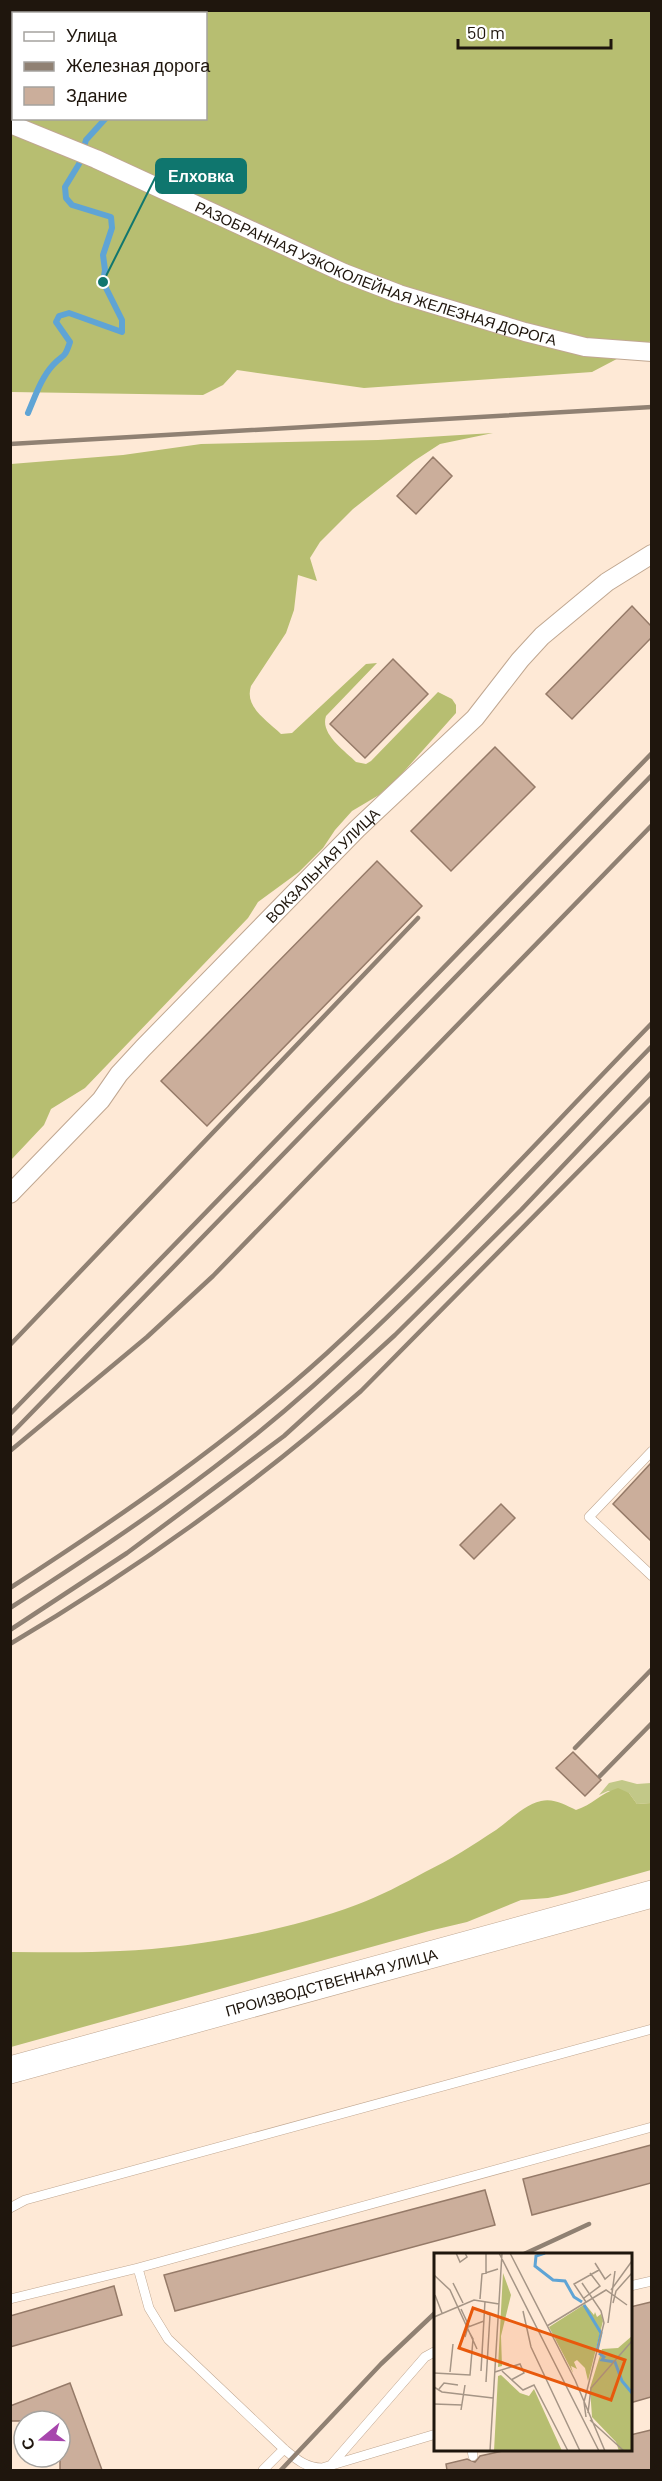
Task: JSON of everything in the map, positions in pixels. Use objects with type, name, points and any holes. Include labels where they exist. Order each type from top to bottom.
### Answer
[{"type":"main road","name":"ПРОИЗВОДСТВЕННАЯ УЛИЦА","points":[[10,2070],[651,1893]]},
{"type":"street","name":"РАЗОБРАННАЯ УЗКОКОЛЕЙНАЯ ЖЕЛЕЗНАЯ ДОРОГА","points":[[10,124],[96,159],[344,273],[399,294],[525,332],[575,344],[651,352]]},
{"type":"street","name":"ВОКЗАЛЬНАЯ УЛИЦА","points":[[10,1194],[101,1100],[119,1074],[159,1031],[357,829],[475,718],[520,660],[542,636],[607,582],[651,554]]},
{"type":"lane","points":[[651,1451],[590,1517],[651,1576]]},
{"type":"lane","points":[[10,2208],[25,2200],[651,2029]]},
{"type":"lane","points":[[11,2296],[138,2268],[651,2127]]},
{"type":"lane","points":[[138,2268],[150,2308],[168,2339],[284,2449],[312,2468],[322,2468],[434,2434]]},
{"type":"lane","points":[[632,2285],[651,2280]]},
{"type":"lane","points":[[332,2464],[425,2357],[434,2352]]},
{"type":"lane","points":[[263,2470],[284,2449]]},
{"type":"green space","points":[[11,11],[651,11],[651,341],[592,372],[364,388],[237,370],[223,385],[203,395],[11,392]]},
{"type":"green space","points":[[493,433],[440,444],[414,461],[353,509],[320,542],[310,558],[317,581],[298,575],[294,610],[286,633],[251,686],[250,694],[258,713],[281,734],[292,733],[366,664],[377,663],[326,716],[325,723],[326,729],[340,747],[356,762],[366,764],[438,692],[452,699],[456,705],[456,713],[399,777],[379,795],[352,811],[323,848],[299,872],[258,902],[248,918],[85,1088],[51,1109],[44,1125],[11,1160],[11,464],[123,455],[201,444],[378,440]]},
{"type":"green space","points":[[622,1780],[637,1784],[651,1783],[651,1803],[637,1804],[629,1793],[608,1791],[599,1795],[609,1783]]},
{"type":"green space","points":[[618,1788],[629,1793],[637,1804],[651,1803],[651,1870],[566,1894],[521,1900],[467,1922],[11,2047],[11,1952],[92,1952],[178,1946],[239,1937],[300,1923],[356,1905],[400,1885],[461,1852],[535,1803],[550,1800],[576,1810]]},
{"type":"building","points":[[433,457],[452,476],[416,514],[397,496]]},
{"type":"building","points":[[632,606],[651,626],[651,638],[572,719],[546,694]]},
{"type":"building","points":[[393,659],[428,694],[365,758],[330,724]]},
{"type":"building","points":[[495,747],[535,787],[451,871],[411,831]]},
{"type":"building","points":[[377,861],[422,906],[207,1126],[161,1081]]},
{"type":"building","points":[[651,1463],[651,1541],[613,1504]]},
{"type":"building","points":[[501,1504],[515,1518],[474,1559],[460,1545]]},
{"type":"building","points":[[573,1752],[601,1780],[585,1796],[556,1768]]},
{"type":"building","points":[[651,2145],[651,2183],[532,2215],[523,2179]]},
{"type":"building","points":[[485,2190],[495,2225],[175,2311],[164,2275]]},
{"type":"building","points":[[114,2286],[122,2315],[10,2347],[10,2316]]},
{"type":"building","points":[[651,2302],[651,2397],[632,2402],[632,2307]]},
{"type":"building","points":[[70,2383],[102,2470],[60,2470],[72,2469],[72,2409],[12,2409],[12,2421],[10,2421],[10,2406]]},
{"type":"building","points":[[651,2430],[651,2470],[447,2470],[446,2464],[467,2459],[475,2462],[480,2456],[502,2451],[632,2451],[632,2435]]},
{"type":"waterway","points":[[28,413],[45,376],[65,354],[70,342],[56,322],[59,316],[69,313],[122,332],[122,320],[103,282],[105,270],[103,255],[112,228],[111,217],[72,205],[66,198],[65,187],[79,164],[86,140],[104,120]]},
{"type":"railway","points":[[10,444],[652,407]]},
{"type":"railway","points":[[10,1414],[652,753]]},
{"type":"railway","points":[[10,1435],[652,775]]},
{"type":"railway","points":[[10,1451],[147,1337],[213,1276],[652,825]]},
{"type":"railway","points":[[10,1345],[418,918]]},
{"type":"railway","points":[[10,1588],[173,1477],[252,1417],[327,1353],[451,1232],[652,1023]]},
{"type":"railway","points":[[10,1608],[166,1503],[241,1447],[313,1386],[443,1262],[652,1046]]},
{"type":"railway","points":[[10,1630],[127,1553],[284,1436],[395,1335],[521,1210],[652,1072]]},
{"type":"railway","points":[[10,1644],[102,1587],[192,1526],[320,1426],[361,1391],[652,1097]]},
{"type":"railway","points":[[575,1748],[652,1669]]},
{"type":"railway","points":[[600,1776],[652,1723]]},
{"type":"railway","points":[[526,2253],[589,2224]]},
{"type":"railway","points":[[281,2470],[381,2364],[434,2314]]},
{"type":"place","name":"Елховка","points":[[103,282]]}]
